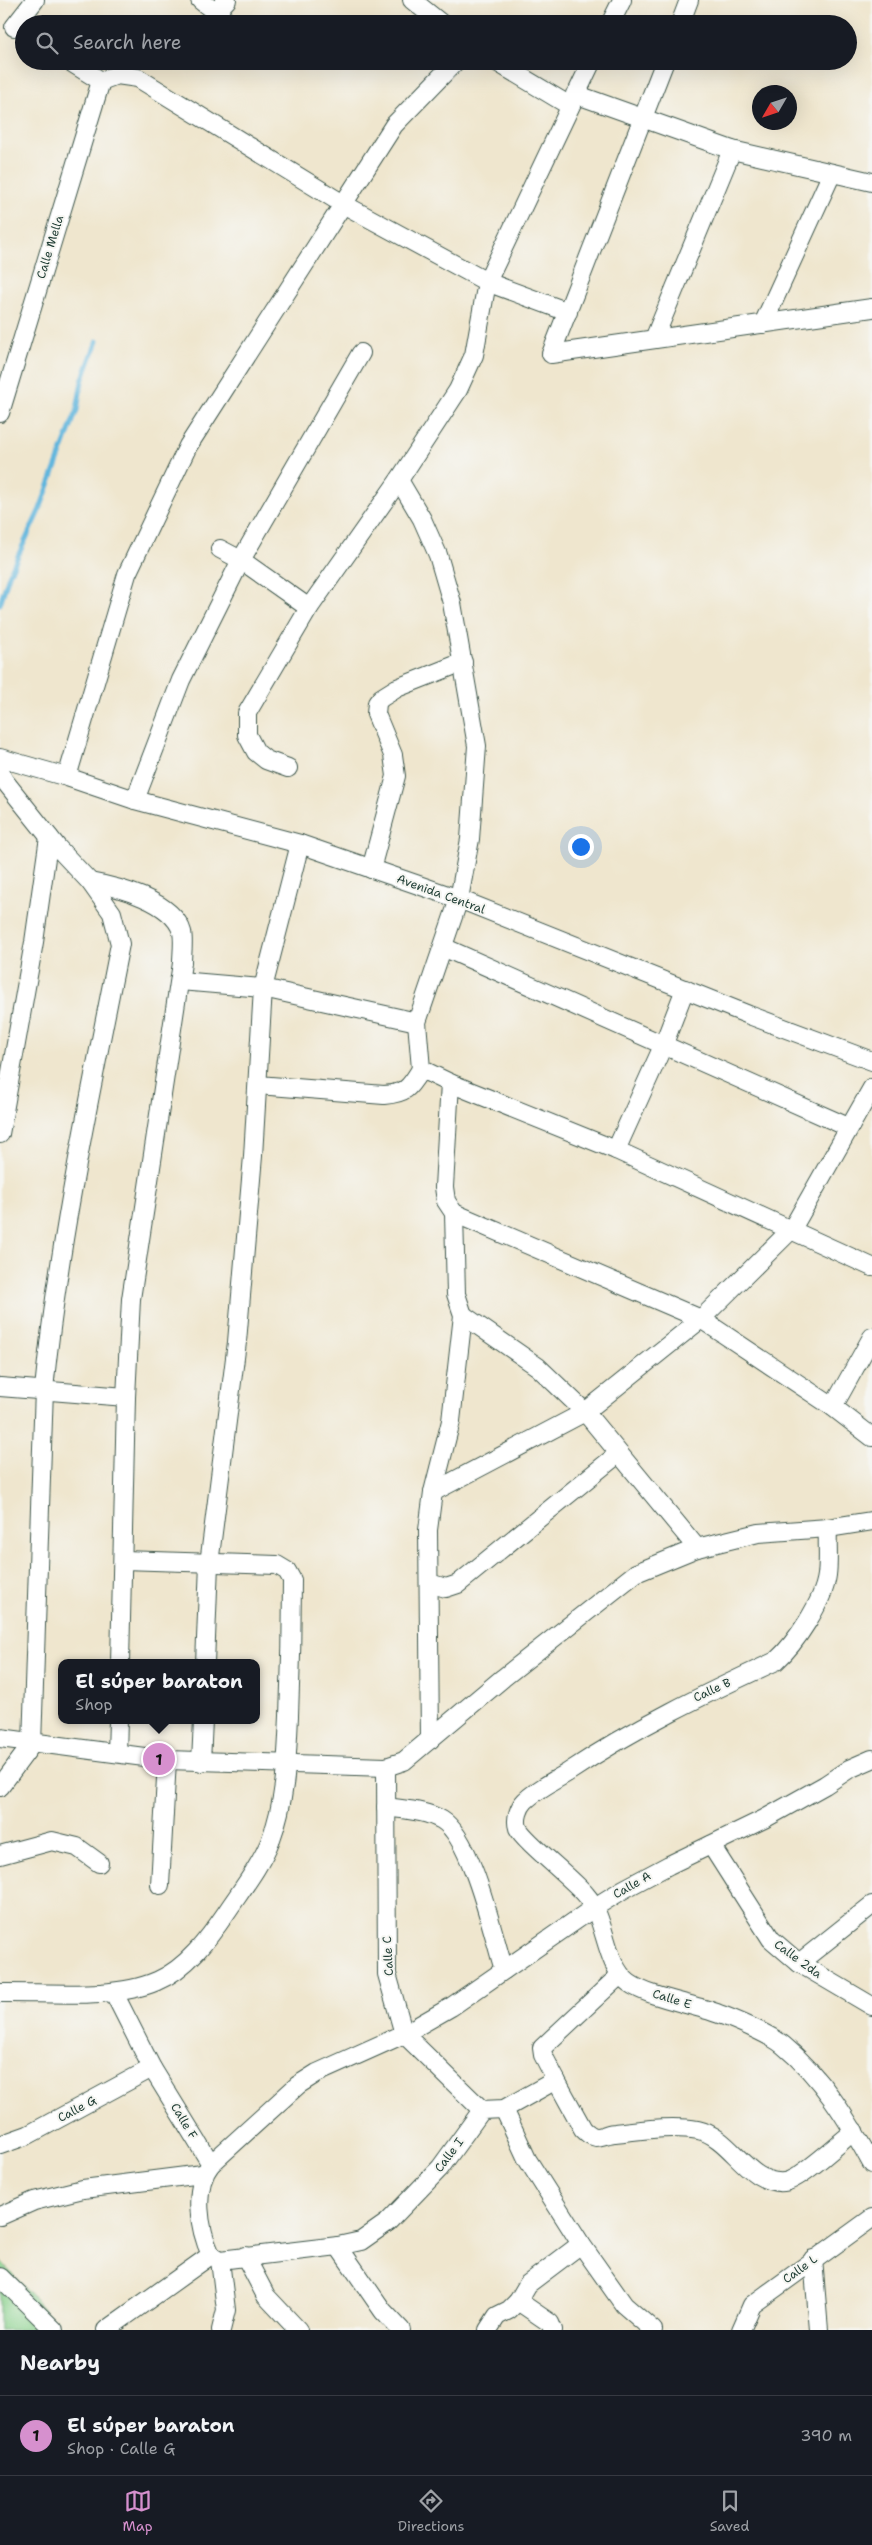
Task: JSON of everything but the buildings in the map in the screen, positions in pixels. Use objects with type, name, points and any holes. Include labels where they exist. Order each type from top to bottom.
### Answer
[{"type":"street","points":[[23,15],[35,0]]},
{"type":"street","points":[[200,0],[221,6]]},
{"type":"street","points":[[412,0],[431,15]]},
{"type":"street","points":[[614,15],[622,0]]},
{"type":"street","points":[[683,15],[688,0]]},
{"type":"street","points":[[83,70],[101,81],[117,75],[138,78],[343,204],[487,282],[568,312]]},
{"type":"street","points":[[67,777],[127,574],[188,446],[394,125],[447,70]]},
{"type":"street","points":[[513,70],[572,100],[643,119],[732,150],[872,182]]},
{"type":"street","points":[[288,768],[266,760],[256,752],[247,735],[247,713],[309,608],[399,480],[458,390],[474,354],[487,282],[587,70]]},
{"type":"street","points":[[662,70],[552,354],[872,308]]},
{"type":"street","name":"Calle Mella","points":[[0,413],[101,81]]},
{"type":"street","points":[[654,339],[732,150]]},
{"type":"street","points":[[763,324],[832,173]]},
{"type":"street","points":[[135,800],[181,680],[242,560],[361,353]]},
{"type":"street","points":[[258,1085],[384,1095],[398,1094],[408,1089],[421,1069],[417,1022],[444,947],[459,898],[470,839],[477,746],[452,603],[438,555],[422,518],[399,480]]},
{"type":"street","points":[[220,549],[242,560],[309,608]]},
{"type":"street","points":[[371,868],[396,776],[393,755],[376,714],[378,703],[381,698],[397,688],[463,662]]},
{"type":"street","name":"Avenida Central","points":[[0,758],[67,777],[135,800],[300,844],[459,898],[685,989],[872,1061]]},
{"type":"street","points":[[0,1787],[32,1744],[44,1389],[49,1336],[66,1222],[120,944],[112,912],[90,882],[49,837],[1,779]]},
{"type":"street","points":[[0,1134],[34,942],[49,837]]},
{"type":"street","points":[[205,1659],[209,1564],[237,1342],[258,1085],[263,988],[300,844]]},
{"type":"street","points":[[90,882],[120,888],[169,911],[176,919],[182,933],[180,981],[131,1299],[126,1397],[120,1659]]},
{"type":"street","points":[[444,947],[848,1127]]},
{"type":"street","points":[[180,981],[263,988],[417,1022]]},
{"type":"street","points":[[616,1150],[664,1046],[685,989]]},
{"type":"street","points":[[421,1069],[450,1083],[616,1150],[872,1267]]},
{"type":"street","points":[[430,1740],[428,1530],[433,1492],[451,1421],[463,1316],[456,1294],[454,1213],[446,1201],[444,1187],[450,1083]]},
{"type":"street","points":[[433,1492],[586,1412],[701,1319],[792,1229],[848,1127],[872,1088]]},
{"type":"street","points":[[454,1213],[701,1319],[834,1407],[872,1437]]},
{"type":"street","points":[[463,1316],[538,1367],[586,1412],[618,1454],[698,1548]]},
{"type":"street","points":[[834,1407],[872,1337]]},
{"type":"street","points":[[0,1387],[126,1397]]},
{"type":"street","points":[[429,1583],[446,1588],[458,1584],[618,1454]]},
{"type":"street","points":[[0,1738],[32,1744],[167,1760],[386,1767],[404,1761],[503,1678],[630,1577],[656,1564],[698,1548],[758,1533],[828,1528],[872,1521]]},
{"type":"street","name":"Calle B","points":[[595,1907],[581,1890],[531,1843],[518,1828],[517,1814],[524,1801],[598,1752],[679,1706],[776,1661],[808,1620],[826,1580],[828,1528]]},
{"type":"street","points":[[0,1993],[114,1993],[158,1981],[197,1950],[217,1926],[258,1864],[271,1840],[280,1813],[287,1765],[292,1645],[292,1580],[287,1571],[277,1565],[123,1560]]},
{"type":"street","points":[[118,1724],[118,1753]]},
{"type":"street","points":[[201,1762],[203,1724]]},
{"type":"street","name":"Calle A","points":[[206,2170],[298,2085],[317,2073],[404,2034],[451,2007],[595,1907],[669,1864],[711,1846],[816,1790],[849,1769],[872,1759]]},
{"type":"street","points":[[160,1885],[167,1760]]},
{"type":"street","name":"Calle C","points":[[386,1767],[387,1974],[404,2034],[482,2110]]},
{"type":"street","points":[[386,1808],[429,1813],[444,1821],[460,1838],[469,1858],[504,1970]]},
{"type":"street","points":[[0,1855],[52,1841],[77,1847],[99,1863]]},
{"type":"street","name":"Calle 2da","points":[[711,1846],[771,1939],[799,1963],[871,2005]]},
{"type":"street","points":[[799,1963],[872,1905]]},
{"type":"street","points":[[595,1907],[620,1975],[542,2048],[556,2080],[583,2129],[596,2137],[612,2133],[680,2128],[700,2130],[712,2136],[764,2180],[785,2182],[797,2177],[854,2131]]},
{"type":"street","name":"Calle E","points":[[620,1975],[630,1984],[644,1991],[720,2014],[782,2044],[827,2090],[854,2131],[872,2164]]},
{"type":"street","name":"Calle F","points":[[114,1993],[206,2170]]},
{"type":"street","name":"Calle G","points":[[0,2145],[28,2135],[152,2068]]},
{"type":"street","points":[[482,2110],[504,2108],[556,2080]]},
{"type":"street","points":[[504,2108],[527,2159],[581,2244],[624,2305],[653,2330]]},
{"type":"street","name":"Calle I","points":[[215,2257],[245,2256],[338,2246],[361,2241],[388,2222],[440,2168],[482,2110]]},
{"type":"street","points":[[0,2216],[34,2201],[83,2189],[206,2170],[199,2191],[204,2241],[215,2257],[226,2310],[220,2330]]},
{"type":"street","name":"Calle L","points":[[741,2330],[752,2305],[872,2218]]},
{"type":"street","points":[[488,2330],[497,2316],[509,2310],[518,2301],[528,2284],[581,2244]]},
{"type":"street","points":[[338,2246],[383,2311],[401,2330]]},
{"type":"street","points":[[245,2256],[266,2296],[298,2330]]},
{"type":"street","points":[[106,2330],[215,2257]]},
{"type":"street","points":[[813,2259],[819,2330]]},
{"type":"street","points":[[0,2277],[54,2330]]},
{"type":"street","points":[[518,2301],[550,2323],[553,2330]]},
{"type":"green space","points":[[0,2260],[62,2330],[0,2330]]},
{"type":"waterway","points":[[0,604],[9,575],[40,509],[77,410],[82,381],[97,341]]},
{"type":"place","name":"El súper baraton","points":[[159,1759]]}]
